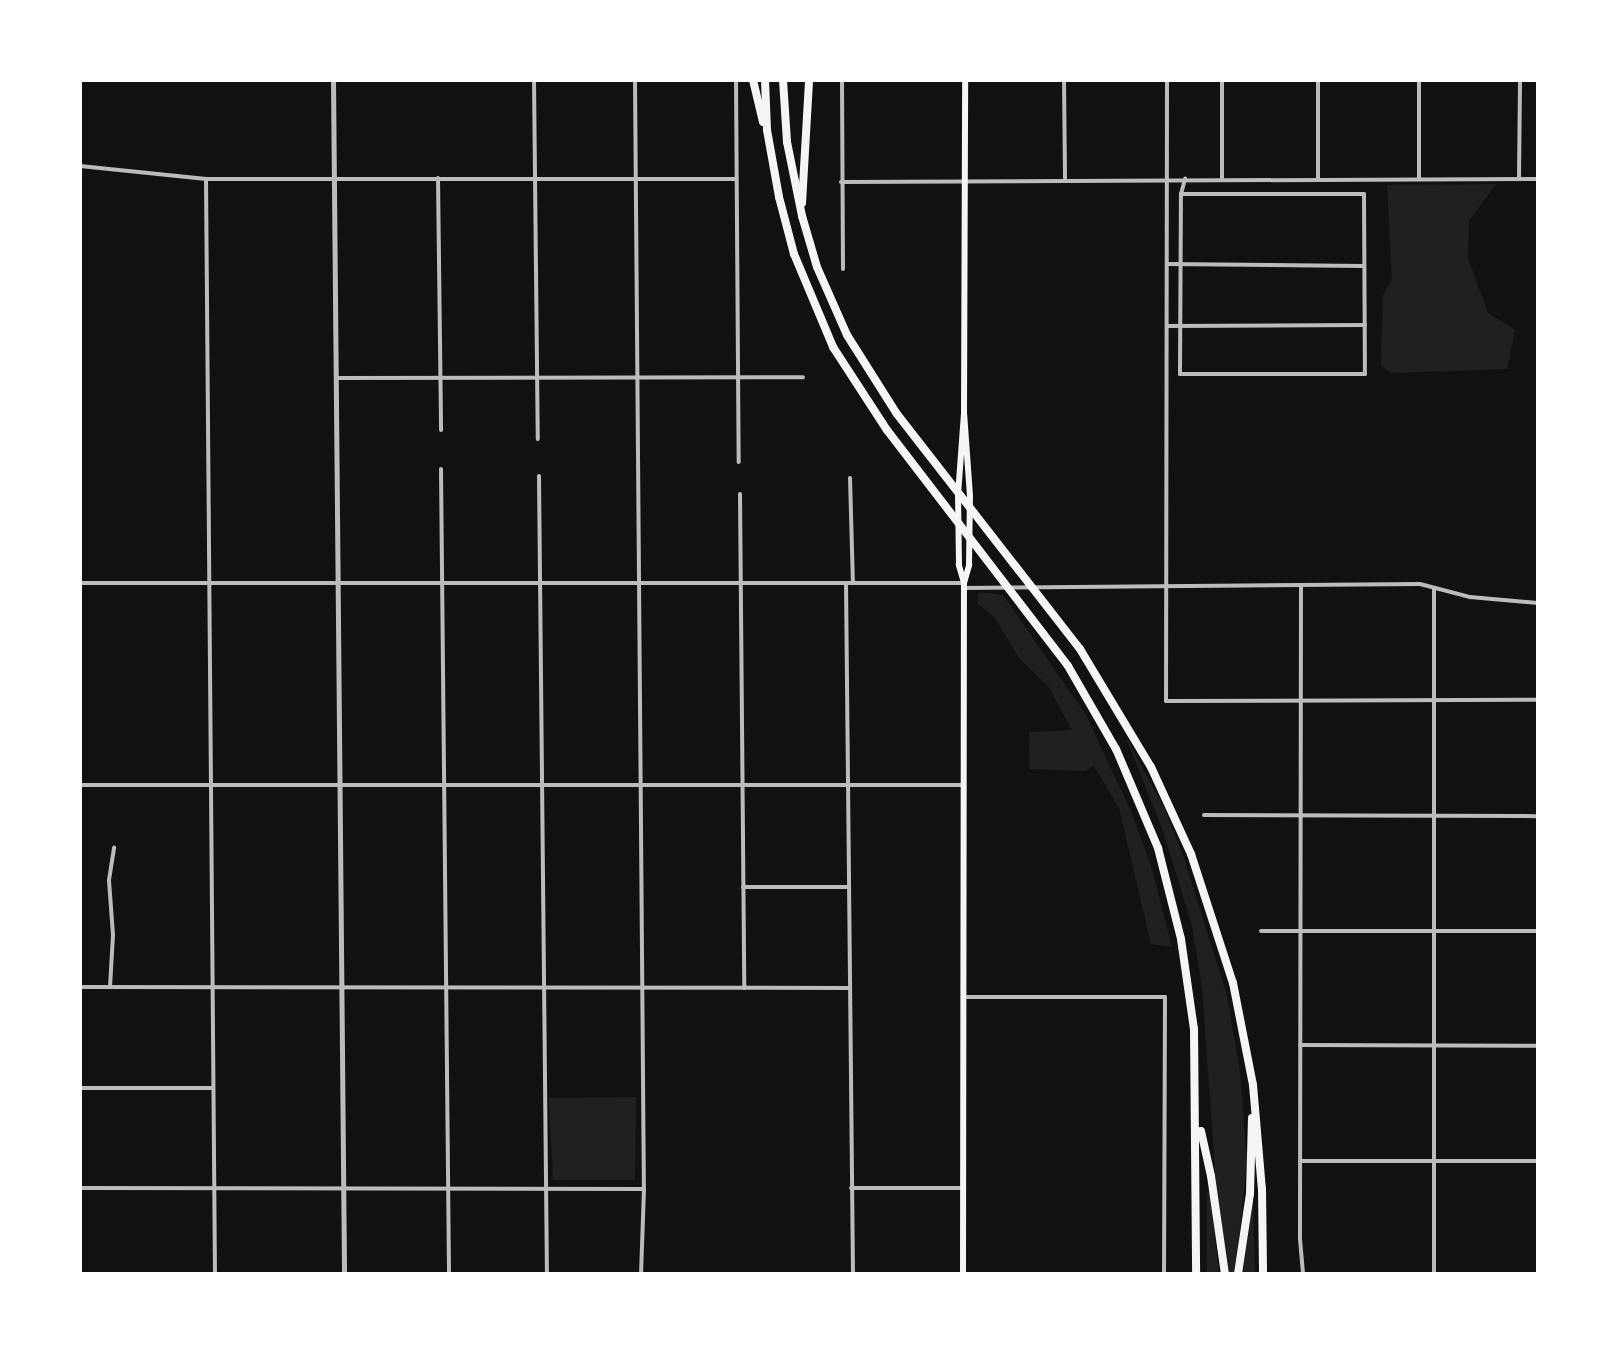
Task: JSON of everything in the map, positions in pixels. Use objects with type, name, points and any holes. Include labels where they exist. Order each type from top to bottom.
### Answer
[{"type":"highway","points":[[753,80],[794,254],[813,304],[860,392],[1031,613],[1068,666],[1116,749],[1158,848],[1188,978],[1197,1114],[1196,1274]]},
{"type":"highway","points":[[765,80],[772,162]]},
{"type":"highway","points":[[783,80],[787,142],[802,216],[817,267],[847,335],[876,385],[1060,621],[1133,735],[1191,854],[1233,983],[1253,1085],[1261,1165],[1263,1274]]},
{"type":"highway","points":[[802,216],[809,80]]},
{"type":"highway","points":[[1238,1274],[1252,1175],[1253,1085]]},
{"type":"highway","points":[[1197,1114],[1211,1176],[1225,1274]]},
{"type":"main road","points":[[963,1274],[964,586],[959,565],[958,495],[964,413],[965,80]]},
{"type":"main road","points":[[964,413],[970,455],[969,565],[964,586]]},
{"type":"street","points":[[333,80],[344,1274]]},
{"type":"street","points":[[534,80],[538,439]]},
{"type":"street","points":[[635,80],[642,785],[644,1189],[641,1274]]},
{"type":"street","points":[[736,80],[739,462]]},
{"type":"street","points":[[842,80],[843,269]]},
{"type":"street","points":[[1064,80],[1065,178]]},
{"type":"street","points":[[1167,80],[1166,701],[1538,700]]},
{"type":"street","points":[[1222,80],[1222,178]]},
{"type":"street","points":[[1318,80],[1318,179]]},
{"type":"street","points":[[1419,80],[1419,179]]},
{"type":"street","points":[[1519,179],[1520,80]]},
{"type":"street","points":[[80,166],[206,179],[736,179]]},
{"type":"street","points":[[438,178],[441,430]]},
{"type":"street","points":[[841,182],[1065,178],[1538,179]]},
{"type":"street","points":[[206,179],[215,1274]]},
{"type":"street","points":[[1181,194],[1364,194],[1365,374],[1180,374],[1181,194],[1185,179]]},
{"type":"street","points":[[1167,264],[1364,266]]},
{"type":"street","points":[[1166,326],[1365,325]]},
{"type":"street","points":[[336,378],[803,377]]},
{"type":"street","points":[[441,469],[449,1274]]},
{"type":"street","points":[[539,476],[547,1274]]},
{"type":"street","points":[[850,478],[848,786],[853,1274]]},
{"type":"street","points":[[740,494],[744,988]]},
{"type":"street","points":[[80,583],[850,583],[1167,587],[1420,584],[1470,597],[1538,603]]},
{"type":"street","points":[[1301,585],[1300,1161],[1303,1274]]},
{"type":"street","points":[[1434,589],[1434,1274]]},
{"type":"street","points":[[80,785],[964,785]]},
{"type":"street","points":[[1204,815],[1538,816]]},
{"type":"street","points":[[110,987],[113,935],[109,880],[114,847]]},
{"type":"street","points":[[743,887],[849,887]]},
{"type":"street","points":[[1261,931],[1538,931]]},
{"type":"street","points":[[80,987],[850,988]]},
{"type":"street","points":[[964,997],[1165,997],[1164,1274]]},
{"type":"street","points":[[1300,1045],[1538,1046]]},
{"type":"street","points":[[80,1088],[213,1088]]},
{"type":"street","points":[[1300,1161],[1538,1161]]},
{"type":"street","points":[[80,1188],[644,1189]]},
{"type":"street","points":[[851,1188],[964,1188]]},
{"type":"shaded area","points":[[1496,184],[1469,221],[1468,258],[1488,313],[1515,330],[1507,369],[1391,373],[1381,365],[1383,295],[1392,280],[1387,185]]},
{"type":"shaded area","points":[[979,592],[1003,595],[1086,715],[1130,809],[1150,862],[1172,947],[1151,944],[1119,808],[1094,766],[1085,771],[1030,769],[1029,732],[1072,730],[1048,686],[1019,658],[995,618],[977,603]]},
{"type":"shaded area","points":[[1125,735],[1164,808],[1184,858],[1227,996],[1240,1071],[1247,1162],[1235,1274],[1228,1274],[1216,1183],[1202,987],[1192,926],[1163,831]]},
{"type":"shaded area","points":[[636,1097],[635,1180],[553,1180],[549,1098]]},
{"type":"shaded area","points":[[1210,1192],[1219,1274],[1207,1274],[1207,1193]]},
{"type":"shaded area","points":[[1253,1195],[1255,1274],[1243,1274],[1246,1253]]}]
